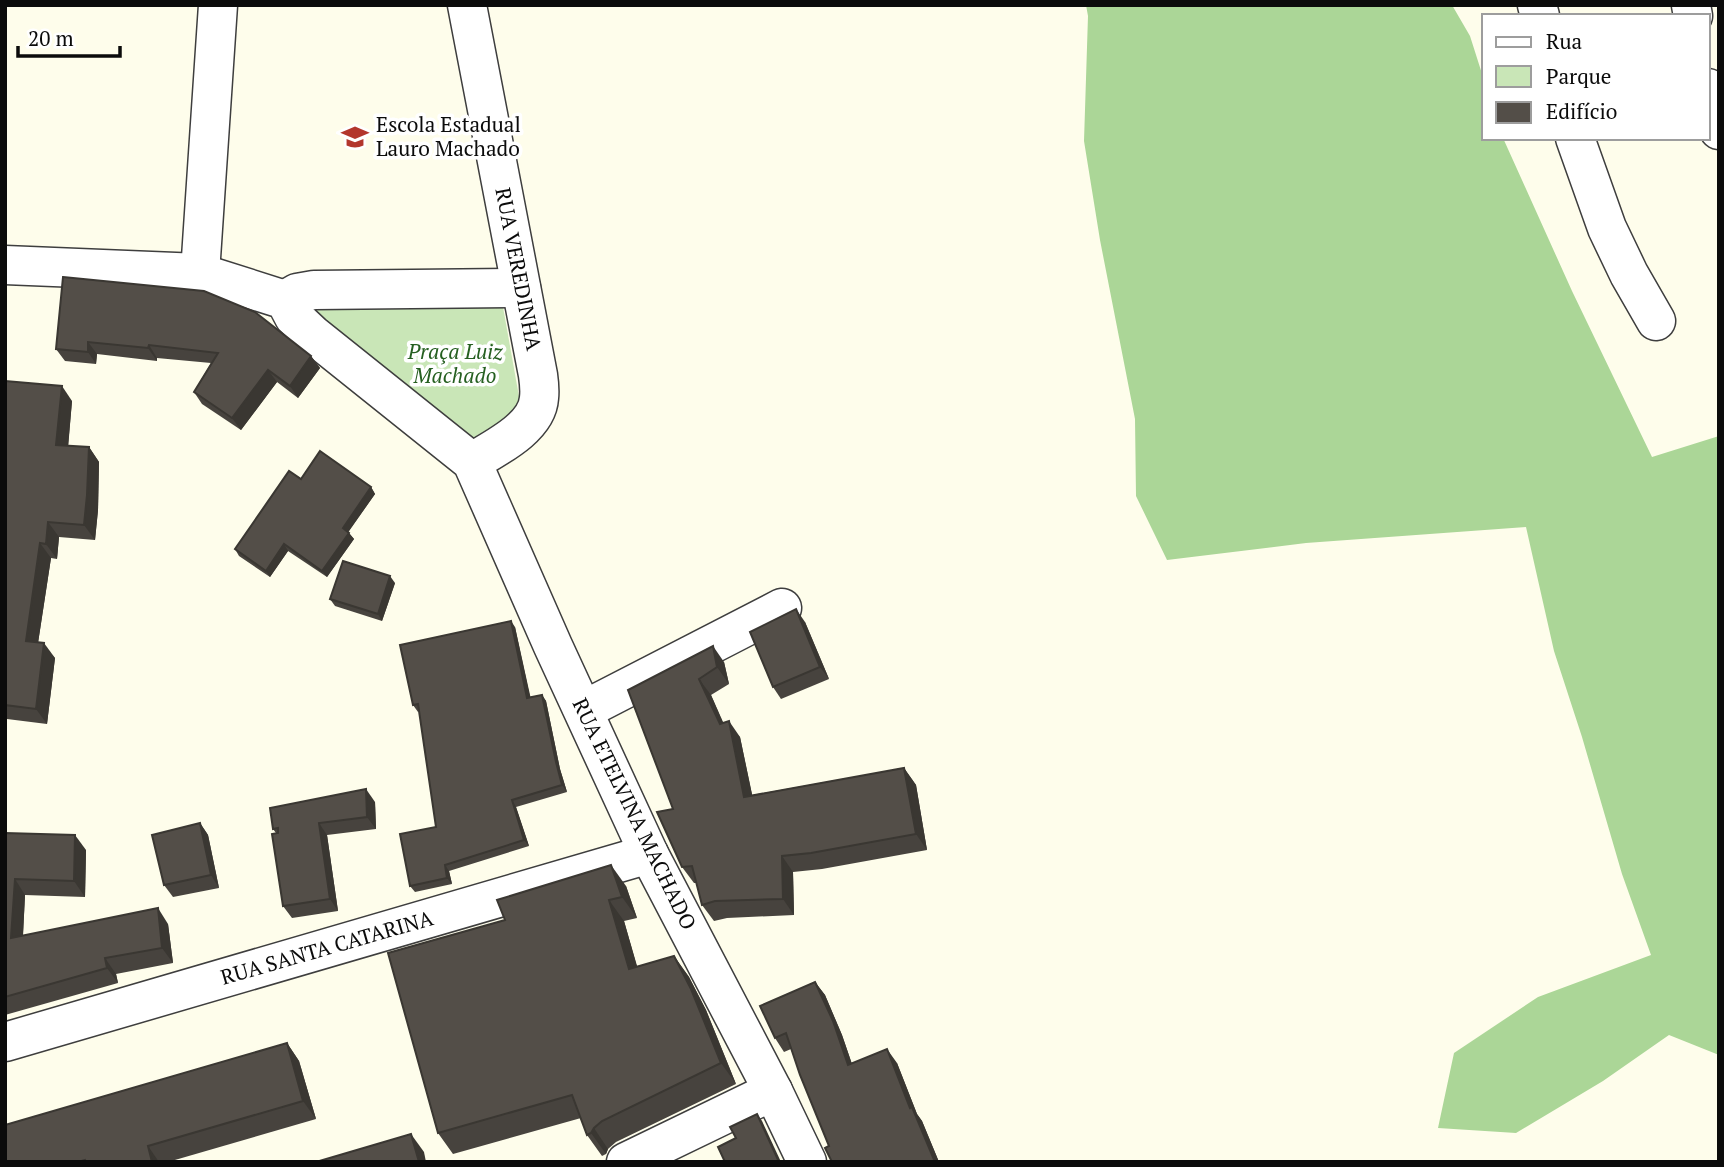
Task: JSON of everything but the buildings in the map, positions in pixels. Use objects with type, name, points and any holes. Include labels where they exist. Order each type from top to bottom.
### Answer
[{"type":"street","points":[[200,273],[218,5]]},
{"type":"street","name":"RUA VEREDINHA","points":[[467,5],[538,375],[539,400],[533,416],[514,436],[472,462]]},
{"type":"street","points":[[1710,96],[1719,130]]},
{"type":"street","points":[[1576,140],[1608,228],[1629,274],[1656,321]]},
{"type":"street","points":[[5,265],[200,273],[285,300],[294,317],[312,334],[472,462]]},
{"type":"street","points":[[285,300],[297,293],[314,290],[521,288]]},
{"type":"street","name":"RUA ETELVINA MACHADO","points":[[472,462],[649,854],[774,1091],[807,1162]]},
{"type":"street","points":[[584,710],[782,608]]},
{"type":"street","name":"RUA SANTA CATARINA","points":[[5,1042],[649,854]]},
{"type":"street","points":[[626,1162],[774,1091]]},
{"type":"green space","points":[[1086,5],[1452,5],[1470,36],[1482,74],[1482,140],[1504,140],[1572,291],[1652,457],[1719,436],[1719,1055],[1669,1035],[1603,1081],[1516,1133],[1438,1128],[1454,1053],[1538,997],[1651,955],[1622,874],[1554,651],[1526,527],[1306,543],[1167,560],[1136,496],[1135,419],[1100,240],[1084,141],[1088,16]]},
{"type":"green space","name":"Praça Luiz Machado","points":[[307,304],[503,307],[520,402],[512,414],[465,445]]},
{"type":"place","name":"Escola Estadual Lauro Machado","points":[[355,137]]}]
